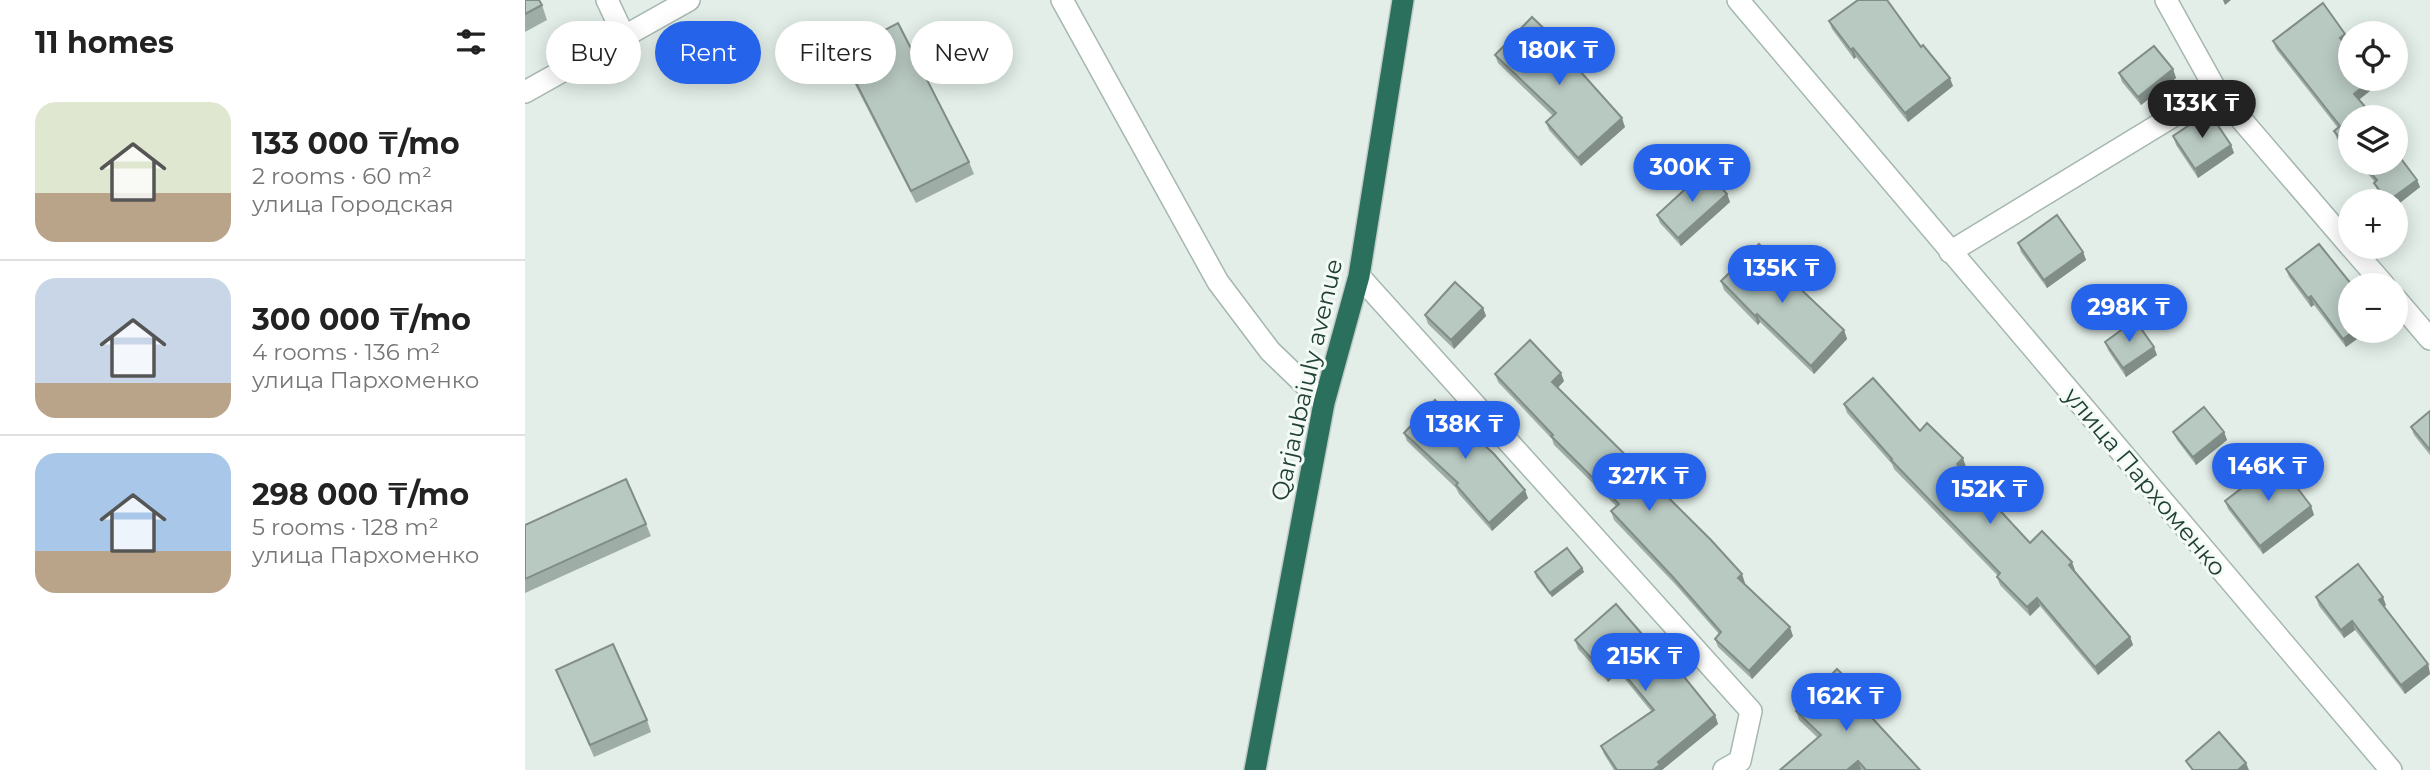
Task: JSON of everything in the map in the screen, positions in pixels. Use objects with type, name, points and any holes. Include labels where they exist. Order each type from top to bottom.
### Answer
[{"type":"highway","name":"Qarjaubaiuly avenue","points":[[1255,770],[1324,404],[1359,276],[1403,0]]},
{"type":"street","points":[[607,0],[617,21]]},
{"type":"street","points":[[641,27],[689,0]]},
{"type":"street","points":[[1062,0],[1218,282],[1270,351],[1324,404]]},
{"type":"street","name":"улица Пархоменко","points":[[1738,0],[2386,768]]},
{"type":"street","points":[[2166,0],[2216,90],[2338,233]]},
{"type":"street","points":[[525,92],[546,80]]},
{"type":"street","points":[[1950,253],[2216,90]]},
{"type":"street","points":[[2360,259],[2373,273]]},
{"type":"street","points":[[1359,276],[1751,711],[1740,761],[1724,770]]},
{"type":"street","points":[[2408,313],[2430,339]]},
{"type":"building","points":[[525,0],[539,0],[542,5],[525,14]]},
{"type":"building","points":[[1858,0],[1887,0],[1921,47],[1923,45],[1950,78],[1905,113],[1829,21]]},
{"type":"building","points":[[2323,3],[2338,24],[2338,91],[2358,91],[2354,94],[2364,105],[2338,105],[2338,123],[2273,41]]},
{"type":"building","points":[[1532,17],[1564,48],[1562,51],[1622,118],[1578,158],[1546,122],[1556,113],[1495,55]]},
{"type":"building","points":[[898,23],[910,46],[910,84],[929,84],[969,162],[911,191],[857,84],[896,84]]},
{"type":"building","points":[[2154,46],[2173,69],[2138,97],[2119,73]]},
{"type":"building","points":[[2209,112],[2231,145],[2195,169],[2173,136]]},
{"type":"building","points":[[2408,168],[2417,180],[2405,189],[2379,189],[2374,183],[2377,180],[2373,175],[2408,175]]},
{"type":"building","points":[[1706,170],[1727,194],[1678,238],[1657,215]]},
{"type":"building","points":[[2057,215],[2083,252],[2044,280],[2018,243]]},
{"type":"building","points":[[1759,244],[1792,281],[1844,330],[1811,366],[1757,314],[1755,316],[1721,281]]},
{"type":"building","points":[[2319,244],[2342,273],[2338,273],[2338,332],[2311,296],[2308,298],[2286,269]]},
{"type":"building","points":[[1455,282],[1483,308],[1451,340],[1425,315]]},
{"type":"building","points":[[2135,320],[2154,347],[2123,368],[2105,342]]},
{"type":"building","points":[[1530,340],[1561,373],[1552,382],[1711,540],[1742,574],[1738,578],[1790,627],[1749,671],[1715,639],[1721,632],[1611,511],[1619,504],[1551,436],[1553,435],[1495,374]]},
{"type":"building","points":[[1873,378],[1920,431],[1927,423],[1963,458],[1957,464],[2030,543],[2042,531],[2072,562],[2069,565],[2130,637],[2095,667],[2037,598],[2027,607],[1997,577],[2000,573],[1891,460],[1844,404]]},
{"type":"building","points":[[1435,400],[1494,454],[1525,490],[1489,523],[1456,485],[1458,483],[1404,433]]},
{"type":"building","points":[[2204,407],[2224,432],[2193,457],[2173,432]]},
{"type":"building","points":[[2430,411],[2430,450],[2411,427]]},
{"type":"building","points":[[2277,461],[2311,506],[2260,546],[2225,501]]},
{"type":"building","points":[[626,479],[646,524],[525,579],[525,525]]},
{"type":"building","points":[[1567,548],[1582,568],[1550,593],[1535,572]]},
{"type":"building","points":[[2358,564],[2383,597],[2379,600],[2428,664],[2401,685],[2352,621],[2341,630],[2316,597]]},
{"type":"building","points":[[1616,604],[1660,655],[1664,652],[1715,715],[1658,762],[1660,765],[1653,770],[1617,770],[1601,746],[1654,710],[1616,664],[1605,674],[1575,640]]},
{"type":"building","points":[[613,644],[647,720],[590,745],[556,670]]},
{"type":"building","points":[[1837,669],[1869,700],[1862,707],[1920,770],[1866,770],[1858,761],[1847,770],[1780,770],[1821,735],[1796,711]]},
{"type":"building","points":[[2219,732],[2246,763],[2238,770],[2193,770],[2186,761]]}]
